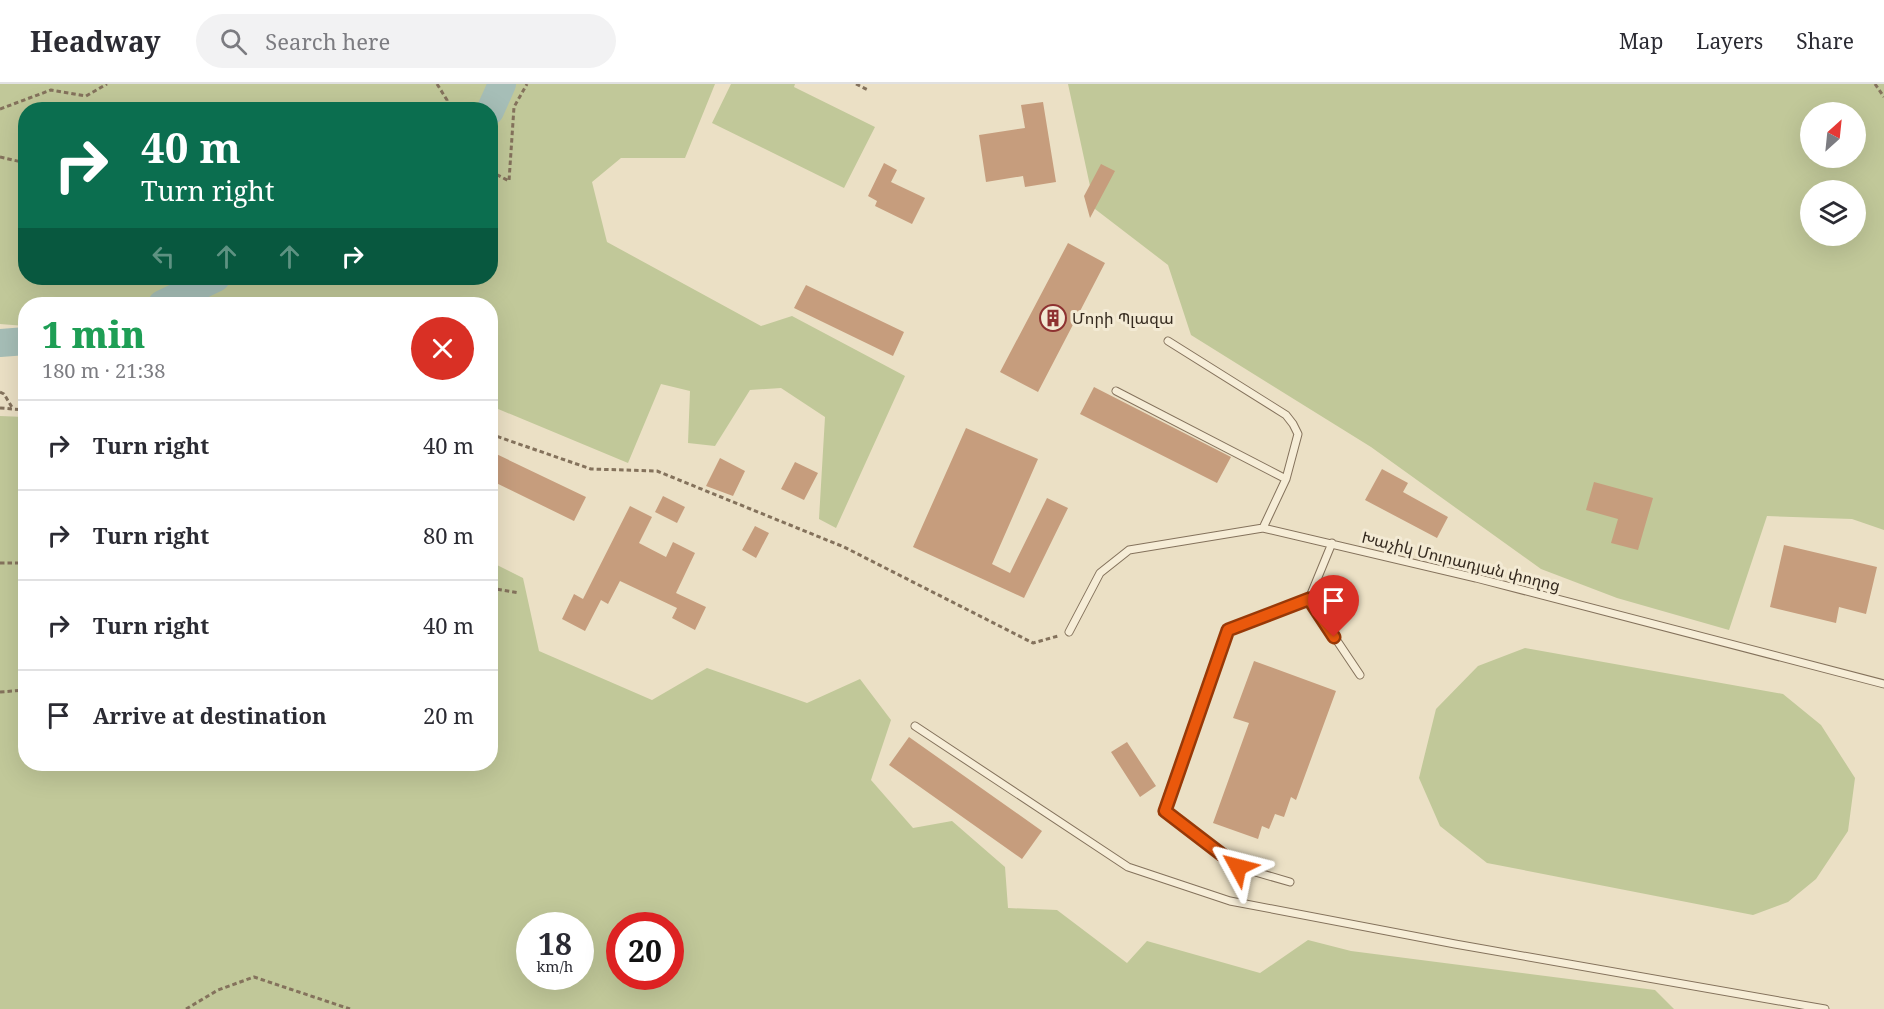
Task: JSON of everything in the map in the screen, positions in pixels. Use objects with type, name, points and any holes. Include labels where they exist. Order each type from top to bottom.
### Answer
[{"type":"lane","points":[[1168,341],[1286,414],[1293,424],[1298,434],[1286,479],[1263,528]]},
{"type":"lane","points":[[1116,391],[1286,479]]},
{"type":"lane","name":"Խաչիկ Մուրադյան փողոց","points":[[1069,632],[1100,573],[1129,550],[1263,528],[1476,578],[1884,684]]},
{"type":"lane","points":[[1290,882],[1238,867],[1165,811],[1228,630],[1309,599],[1332,543]]},
{"type":"lane","points":[[1309,599],[1360,675]]},
{"type":"lane","points":[[915,726],[1128,867],[1230,902],[1825,1009]]},
{"type":"path","points":[[51,84],[51,90]]},
{"type":"path","points":[[19,102],[51,90],[87,96],[107,84]]},
{"type":"path","points":[[437,84],[447,102]]},
{"type":"path","points":[[498,175],[509,181],[514,107],[527,84]]},
{"type":"path","points":[[856,84],[868,90]]},
{"type":"path","points":[[1875,84],[1884,97]]},
{"type":"path","points":[[0,109],[18,102]]},
{"type":"path","points":[[0,157],[18,161]]},
{"type":"path","points":[[0,392],[4,394],[14,410]]},
{"type":"path","points":[[0,408],[18,410]]},
{"type":"path","points":[[498,437],[591,469],[657,471],[844,547],[1033,643],[1069,632]]},
{"type":"path","points":[[0,563],[18,563]]},
{"type":"path","points":[[498,589],[519,593]]},
{"type":"path","points":[[0,692],[18,691]]},
{"type":"path","points":[[186,1009],[218,990],[254,977],[350,1009]]},
{"type":"green space","points":[[0,84],[715,84],[685,158],[621,158],[592,182],[607,242],[761,326],[792,316],[905,376],[836,528],[819,519],[825,417],[781,388],[750,390],[715,446],[688,443],[690,391],[661,384],[628,463],[498,409],[498,297],[18,297],[18,325],[0,324]]},
{"type":"green space","points":[[731,84],[795,84],[794,87],[875,127],[844,188],[712,123]]},
{"type":"green space","points":[[1068,84],[1884,84],[1884,530],[1852,519],[1767,516],[1729,630],[1617,598],[1541,569],[1371,447],[1191,335],[1168,265],[1095,209]]},
{"type":"green space","points":[[0,416],[18,417],[18,771],[498,771],[498,566],[523,578],[539,651],[652,700],[707,668],[807,703],[860,679],[891,720],[871,780],[913,828],[952,821],[1005,867],[1008,908],[1057,910],[1127,963],[1147,941],[1260,973],[1308,940],[1351,951],[1655,990],[1674,1009],[0,1009]]},
{"type":"green space","points":[[1525,648],[1783,694],[1821,725],[1855,778],[1848,831],[1816,879],[1788,902],[1753,915],[1487,863],[1440,826],[1419,778],[1436,709],[1478,666]]},
{"type":"building","points":[[1043,102],[1056,182],[1025,187],[1023,176],[986,182],[979,135],[1025,128],[1021,105]]},
{"type":"building","points":[[884,163],[897,170],[891,182],[925,198],[912,224],[875,206],[877,201],[868,196]]},
{"type":"building","points":[[1101,164],[1115,171],[1090,218],[1084,196]]},
{"type":"building","name":"Մորի Պլազա","points":[[1068,243],[1105,263],[1038,392],[1000,372]]},
{"type":"building","points":[[806,285],[904,332],[893,356],[794,308]]},
{"type":"building","points":[[1094,387],[1231,457],[1217,483],[1080,414]]},
{"type":"building","points":[[966,428],[1038,459],[992,564],[1010,573],[1047,498],[1068,508],[1024,598],[913,547]]},
{"type":"building","points":[[498,455],[586,497],[574,521],[498,484]]},
{"type":"building","points":[[720,458],[745,471],[733,496],[706,486]]},
{"type":"building","points":[[795,462],[818,473],[804,500],[781,489]]},
{"type":"building","points":[[1382,469],[1408,483],[1403,492],[1448,517],[1437,538],[1365,500]]},
{"type":"building","points":[[1594,482],[1653,498],[1638,550],[1611,543],[1618,519],[1586,510]]},
{"type":"building","points":[[663,496],[685,507],[677,523],[655,512]]},
{"type":"building","points":[[630,506],[652,517],[639,543],[666,557],[673,542],[695,553],[676,593],[706,607],[695,630],[672,618],[677,608],[620,581],[608,604],[601,600],[585,631],[562,619],[574,594],[583,599]]},
{"type":"building","points":[[755,526],[769,533],[756,558],[742,550]]},
{"type":"building","points":[[1784,545],[1877,567],[1866,614],[1839,607],[1836,623],[1770,607]]},
{"type":"building","points":[[1254,661],[1336,691],[1296,800],[1291,797],[1284,817],[1275,814],[1269,829],[1262,826],[1258,839],[1213,823],[1249,723],[1233,718]]},
{"type":"building","points":[[909,737],[1042,831],[1022,859],[889,765]]},
{"type":"building","points":[[1127,742],[1156,786],[1140,797],[1111,752]]},
{"type":"waterway","points":[[494,102],[502,84]]},
{"type":"waterway","points":[[177,297],[201,285]]},
{"type":"waterway","points":[[0,343],[18,342]]},
{"type":"place","name":"Մորի Պլազա","points":[[1053,318]]},
{"type":"route","points":[[1238,867],[1165,811],[1228,630],[1309,599],[1334,637]]}]
